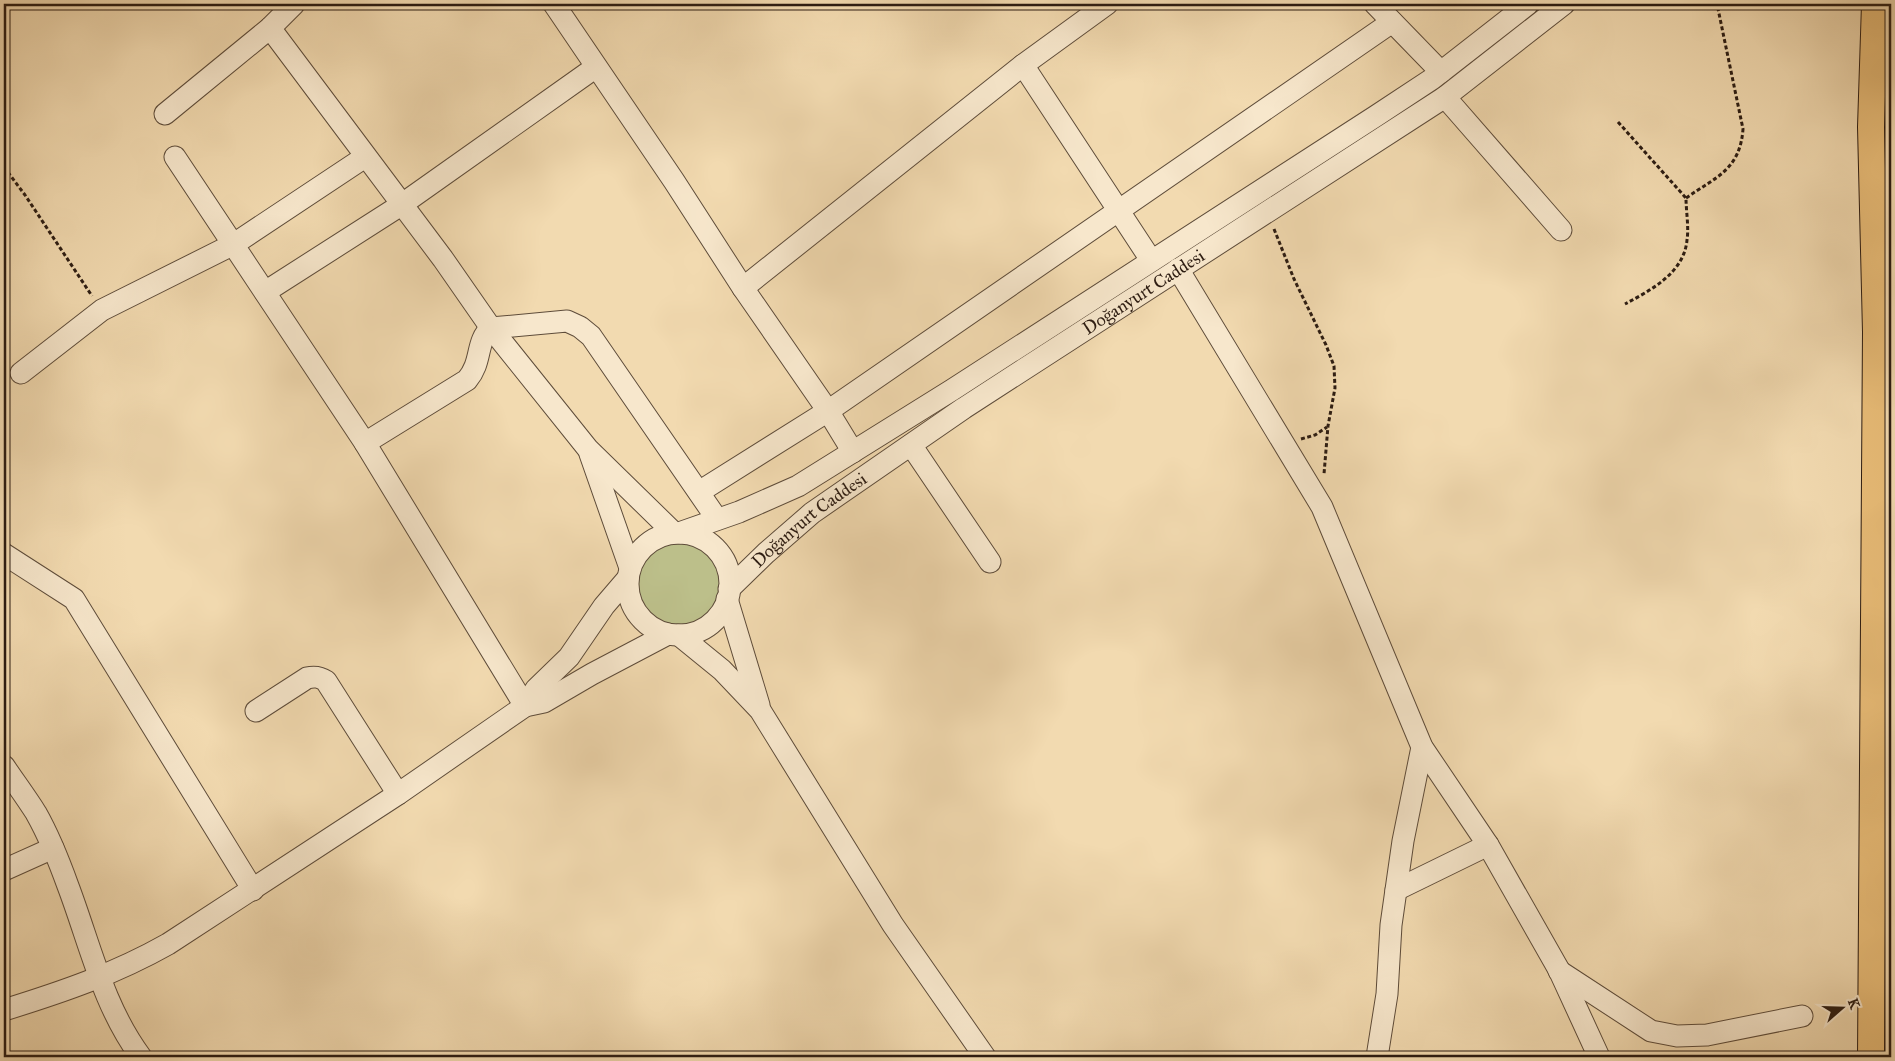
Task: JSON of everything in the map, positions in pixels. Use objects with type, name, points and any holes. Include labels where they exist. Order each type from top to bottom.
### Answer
[{"type":"main road","points":[[1871,1057],[1876,332],[1871,127],[1875,4]]},
{"type":"street","points":[[165,114],[270,28],[294,4]]},
{"type":"street","points":[[554,4],[674,181],[743,288],[828,411],[853,452]]},
{"type":"street","points":[[743,288],[1023,65],[1107,4]]},
{"type":"street","name":"Doğanyurt Caddesi","points":[[676,533],[718,519],[798,486],[853,452],[1376,116],[1441,72],[1528,4]]},
{"type":"street","name":"Doğanyurt Caddesi","points":[[728,594],[766,553],[812,513],[964,408],[1445,97],[1564,4]]},
{"type":"street","points":[[699,492],[828,411],[1118,210],[1200,156],[1386,11],[1441,72]]},
{"type":"street","points":[[270,28],[443,259],[491,328],[588,449],[676,533]]},
{"type":"street","points":[[1023,65],[1151,260]]},
{"type":"street","points":[[265,292],[401,205],[596,67]]},
{"type":"street","points":[[1445,97],[1561,230]]},
{"type":"street","points":[[175,156],[365,443],[525,706]]},
{"type":"street","points":[[21,373],[102,310],[234,244],[366,157]]},
{"type":"street","points":[[1178,269],[1322,507],[1422,747],[1488,845],[1559,970],[1599,1057]]},
{"type":"street","points":[[365,443],[468,380],[476,367],[483,337],[491,328],[567,321],[580,327],[591,336],[718,519]]},
{"type":"street","points":[[911,445],[990,562]]},
{"type":"street","points":[[588,449],[629,573],[630,599],[638,613],[649,625],[673,634],[722,670],[760,710],[893,925],[985,1057]]},
{"type":"street","points":[[4,1010],[99,978],[168,944],[398,794],[525,706],[536,689],[569,657],[629,573],[635,558],[649,542],[658,537],[676,533],[699,537],[716,550],[727,568],[728,594],[760,710]]},
{"type":"street","points":[[4,554],[74,599],[253,890]]},
{"type":"street","points":[[525,706],[544,702],[592,674],[673,634],[699,630],[709,625],[723,609],[728,594]]},
{"type":"street","points":[[256,711],[307,678],[322,678],[326,681],[398,794]]},
{"type":"street","points":[[1377,1057],[1387,994],[1391,924],[1403,841],[1422,747]]},
{"type":"street","points":[[4,766],[36,812],[53,848],[82,923],[99,978],[128,1039],[140,1057]]},
{"type":"street","points":[[1396,890],[1488,845]]},
{"type":"street","points":[[4,870],[53,848]]},
{"type":"street","points":[[1559,970],[1651,1031],[1677,1036],[1707,1035],[1802,1016]]},
{"type":"path","points":[[1686,198],[1729,167],[1738,156],[1742,143],[1743,130],[1717,4]]},
{"type":"path","points":[[1618,122],[1686,198],[1687,240],[1683,256],[1675,270],[1652,290],[1625,304]]},
{"type":"path","points":[[4,167],[102,310]]},
{"type":"path","points":[[1268,211],[1294,279],[1326,345],[1334,366],[1335,388],[1328,426],[1322,507]]},
{"type":"path","points":[[1280,439],[1298,440],[1315,435],[1328,426]]},
{"type":"green space","points":[[679,542],[695,545],[709,554],[718,568],[721,584],[718,600],[709,614],[695,623],[679,626],[663,623],[649,614],[640,600],[637,584],[640,568],[649,554],[663,545]]}]
